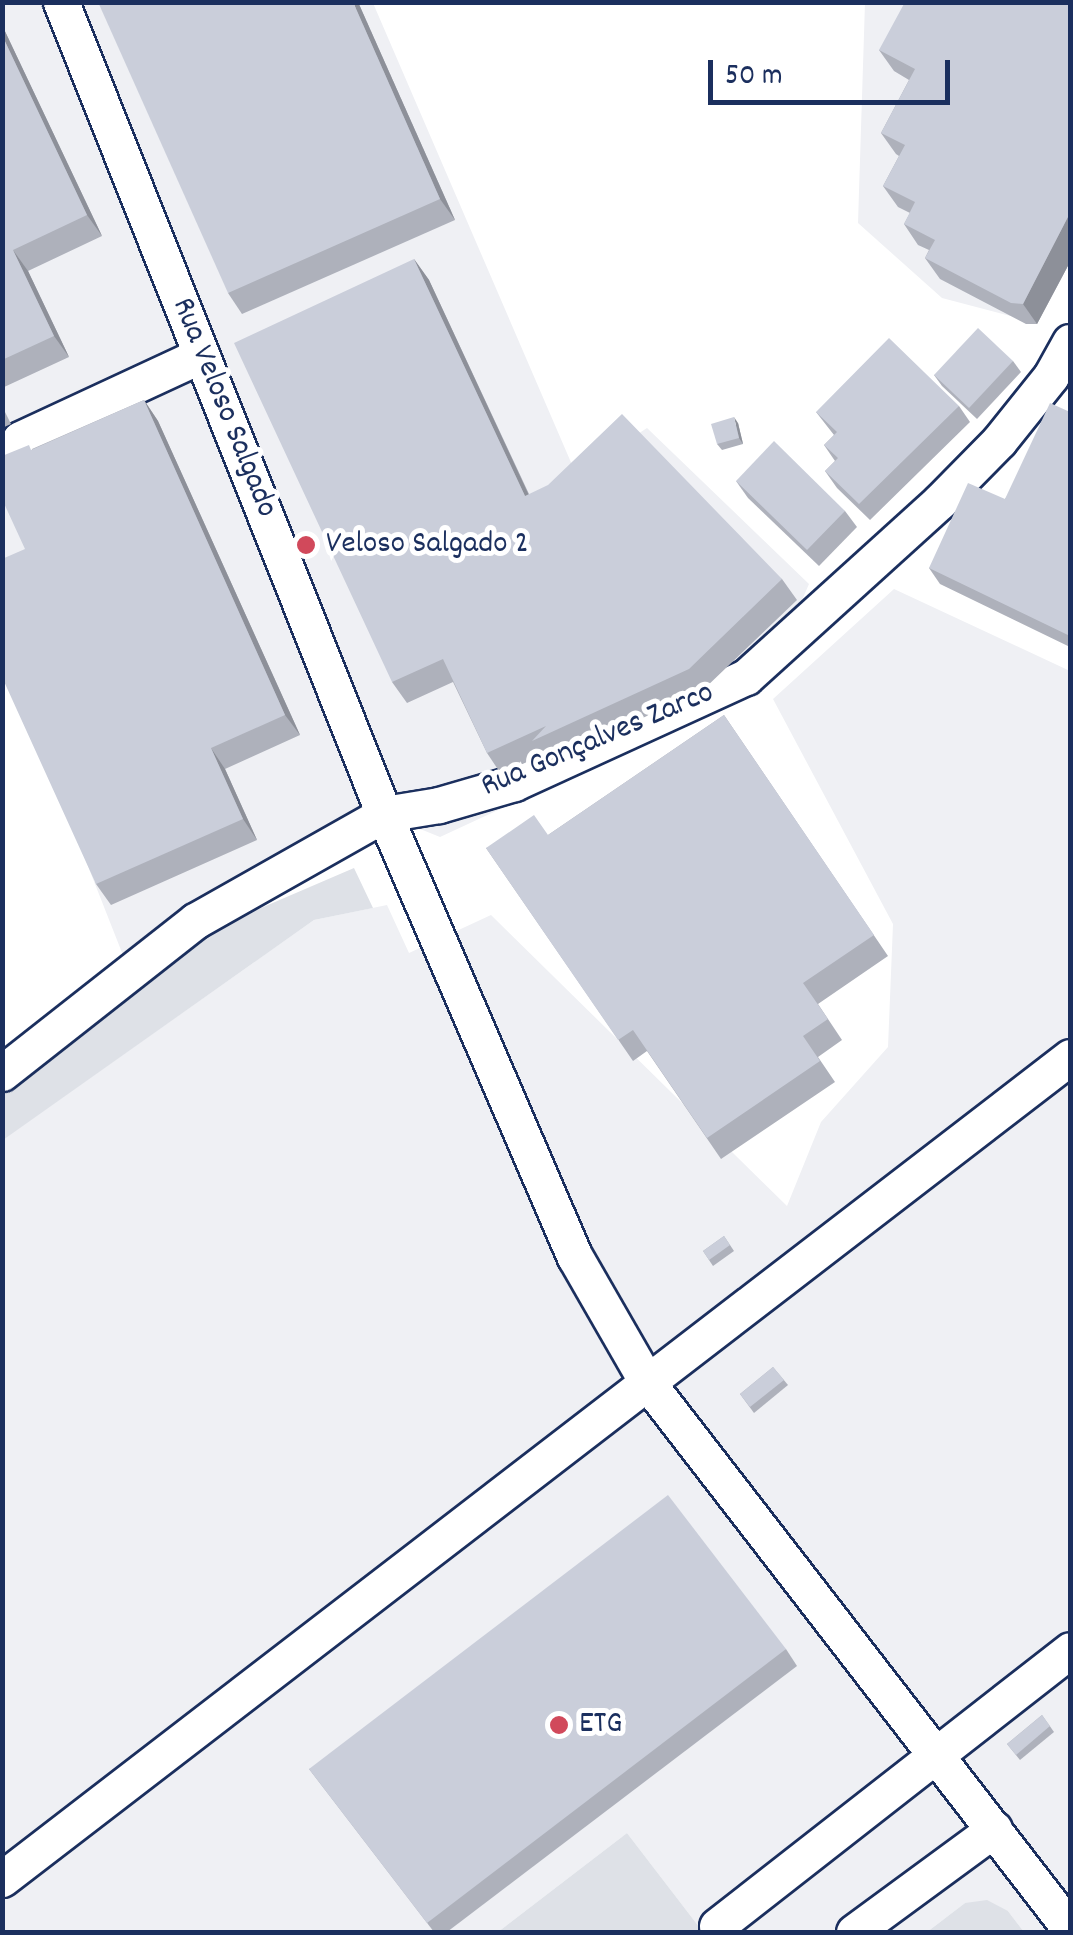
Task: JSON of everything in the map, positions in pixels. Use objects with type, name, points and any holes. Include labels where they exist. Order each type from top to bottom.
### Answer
[{"type":"street","name":"Rua Veloso Salgado","points":[[61,2],[384,814],[575,1256],[646,1382],[1070,1929]]},
{"type":"street","name":"Rua Gonçalves Zarco","points":[[2,1073],[195,921],[384,814],[439,805],[514,783],[746,678],[1000,441],[1052,376],[1070,342]]},
{"type":"street","points":[[2,466],[20,438],[202,355]]},
{"type":"street","points":[[2,1879],[1070,1057]]},
{"type":"street","points":[[718,1926],[1070,1650]]},
{"type":"street","points":[[854,1932],[994,1829]]},
{"type":"shaded area","points":[[3,3],[373,3],[576,474],[647,428],[809,584],[764,687],[440,837],[383,814],[130,973],[12,673],[3,683]]},
{"type":"shaded area","points":[[865,3],[1070,3],[1018,318],[942,298],[858,223]]},
{"type":"shaded area","points":[[894,589],[1070,671],[1070,1932],[1024,1932],[1008,1911],[965,1903],[927,1932],[703,1932],[627,1833],[498,1932],[3,1932],[2,1140],[314,920],[387,905],[409,953],[491,915],[787,1206],[821,1122],[888,1047],[893,924],[773,699]]},
{"type":"shaded area","points":[[354,868],[373,908],[314,920],[3,1140],[3,1090],[210,930]]},
{"type":"shaded area","points":[[627,1833],[703,1932],[498,1932]]},
{"type":"shaded area","points":[[987,1900],[1008,1911],[1024,1932],[927,1932],[965,1903]]},
{"type":"building","points":[[98,2],[353,2],[440,199],[228,293]]},
{"type":"building","points":[[905,2],[1070,2],[1070,213],[1023,304],[1011,303],[925,258],[935,240],[904,224],[915,202],[883,186],[905,145],[881,133],[915,69],[879,50]]},
{"type":"building","points":[[2,35],[87,215],[13,250],[54,336],[2,360]]},
{"type":"building","points":[[414,259],[525,496],[548,485],[622,414],[782,579],[689,669],[532,741],[546,726],[487,753],[443,659],[392,682],[234,343]]},
{"type":"building","points":[[978,328],[1013,361],[969,408],[934,375]]},
{"type":"building","points":[[889,338],[959,406],[859,504],[825,471],[838,458],[824,445],[837,432],[816,412]]},
{"type":"building","points":[[144,400],[285,715],[211,748],[243,819],[96,884],[2,677],[2,559],[25,549],[2,499],[2,456],[29,445],[31,450]]},
{"type":"building","points":[[1050,403],[1070,412],[1070,636],[929,568],[968,483],[1005,499]]},
{"type":"building","points":[[734,417],[739,438],[717,444],[711,424]]},
{"type":"building","points":[[774,441],[845,511],[807,550],[736,481]]},
{"type":"building","points":[[724,715],[874,935],[803,983],[828,1019],[803,1036],[820,1061],[707,1138],[633,1030],[618,1040],[486,848],[534,815],[548,835]]},
{"type":"building","points":[[724,1236],[730,1245],[709,1260],[703,1251]]},
{"type":"building","points":[[773,1367],[784,1380],[750,1407],[740,1394]]},
{"type":"building","name":"ETG","points":[[668,1495],[786,1649],[427,1923],[309,1769]]},
{"type":"building","points":[[1042,1715],[1050,1726],[1016,1755],[1007,1744]]},
{"type":"place","name":"Veloso Salgado 2","points":[[306,545]]},
{"type":"place","name":"ETG","points":[[559,1725]]}]
